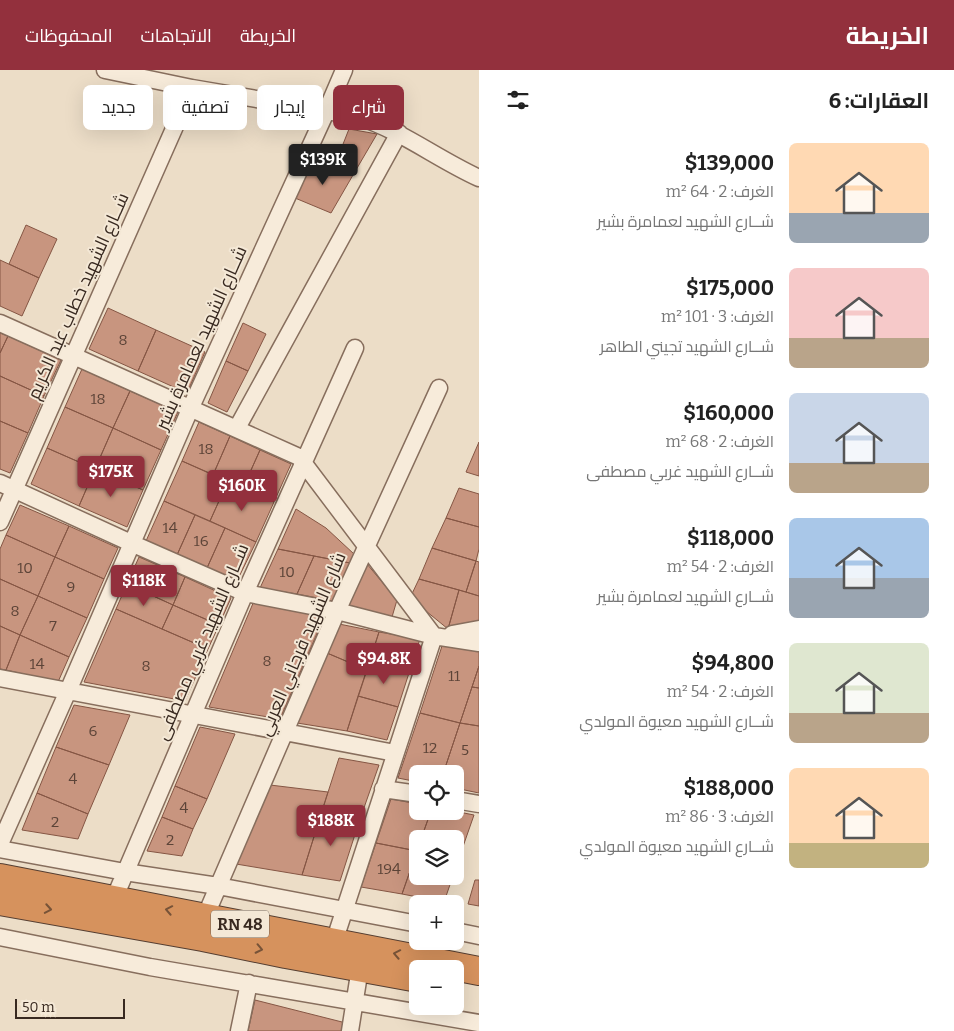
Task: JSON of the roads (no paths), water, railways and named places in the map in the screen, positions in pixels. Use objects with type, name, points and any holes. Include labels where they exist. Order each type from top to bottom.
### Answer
[{"type":"highway","name":"RN 48","points":[[0,878],[479,971]]},
{"type":"highway","name":"RN 48","points":[[0,901],[409,976]]},
{"type":"highway","points":[[464,986],[479,989]]},
{"type":"street","points":[[105,70],[178,85]]},
{"type":"street","name":"شــارع الشهيد لعمامرة بشير","points":[[0,844],[191,407],[344,70]]},
{"type":"street","points":[[247,98],[356,116],[374,122],[399,133],[479,178]]},
{"type":"street","name":"شــارع الشهيد خطاب عبد الكريم","points":[[0,522],[7,486],[74,355],[173,130]]},
{"type":"street","points":[[237,428],[399,133]]},
{"type":"street","points":[[0,323],[294,453],[303,462],[434,636]]},
{"type":"street","name":"شــارع الشهيد غربي مصطفى","points":[[114,899],[245,592],[355,348]]},
{"type":"street","name":"شارع الشهيد فرجاني العربي","points":[[205,917],[337,611],[439,388]]},
{"type":"street","points":[[7,486],[245,592],[337,611],[434,636],[479,643]]},
{"type":"street","points":[[434,636],[479,629]]},
{"type":"street","points":[[334,942],[434,636]]},
{"type":"street","points":[[0,678],[395,753]]},
{"type":"street","points":[[384,789],[409,793]]},
{"type":"street","points":[[464,802],[479,804]]},
{"type":"street","points":[[0,849],[125,872],[218,886],[409,922]]},
{"type":"street","points":[[464,933],[479,936]]},
{"type":"street","points":[[0,937],[249,984],[355,1001],[470,1025]]},
{"type":"street","points":[[350,1031],[360,968]]},
{"type":"street","points":[[239,1031],[249,984]]}]
